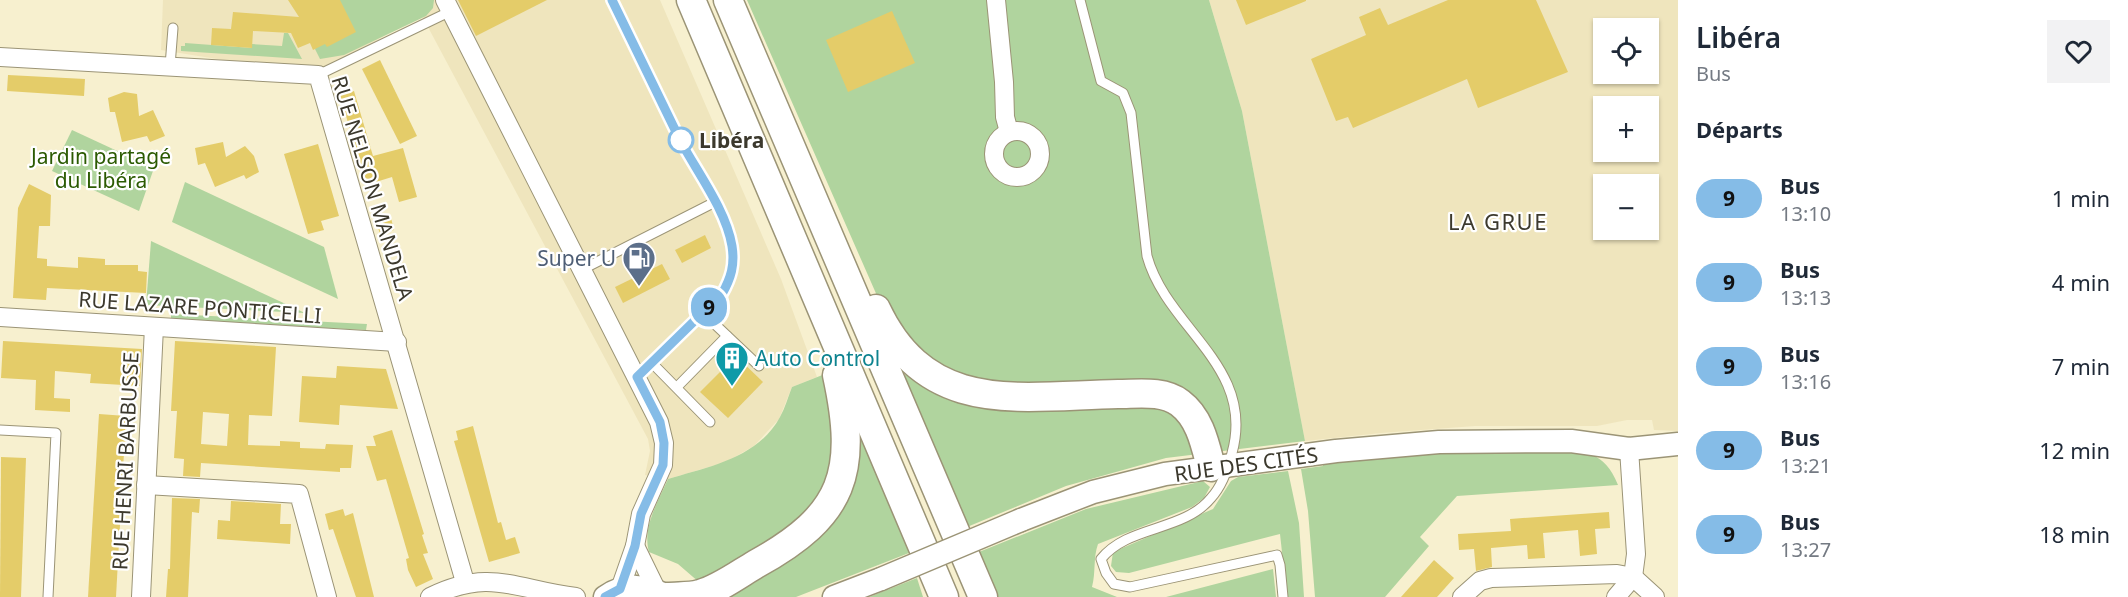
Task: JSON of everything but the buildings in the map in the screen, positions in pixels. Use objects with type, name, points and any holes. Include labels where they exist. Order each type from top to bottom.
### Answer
[{"type":"main road","points":[[691,0],[944,597]]},
{"type":"main road","points":[[728,0],[982,597]]},
{"type":"main road","points":[[835,250],[858,273],[878,314],[902,351],[913,363],[941,382],[978,394],[998,396],[1152,394],[1166,397],[1178,401],[1197,423],[1220,466]]},
{"type":"main road","points":[[664,595],[702,594],[784,548],[807,531],[834,494],[844,461],[847,431],[823,312]]},
{"type":"street","points":[[996,0],[1005,117],[1009,132]]},
{"type":"street","points":[[448,6],[660,422],[664,443],[663,465],[641,514],[635,546],[604,595]]},
{"type":"street","name":"RUE NELSON MANDELA","points":[[0,57],[318,75],[465,582]]},
{"type":"street","name":"RUE LAZARE PONTICELLI","points":[[0,317],[397,342]]},
{"type":"street","name":"RUE HENRI BARBUSSE","points":[[141,597],[154,327]]},
{"type":"street","name":"RUE DES CITÉS","points":[[834,597],[1069,501],[1120,485],[1220,466],[1439,442],[1561,441],[1629,449],[1678,444]]},
{"type":"street","points":[[1616,597],[1633,577],[1636,554],[1629,449]]},
{"type":"street","points":[[146,484],[299,494],[327,597]]},
{"type":"street","points":[[635,546],[664,595]]},
{"type":"street","points":[[1462,597],[1480,581],[1491,578],[1617,574],[1633,577],[1655,597]]},
{"type":"street","points":[[430,597],[465,582],[503,582],[556,596],[576,597]]},
{"type":"street","points":[[604,595],[638,586],[664,595]]},
{"type":"lane","points":[[612,0],[681,141],[715,202],[732,243],[734,261],[731,278],[722,294],[637,377]]},
{"type":"lane","points":[[1080,0],[1101,81],[1123,93],[1131,113],[1147,256],[1152,272],[1162,294],[1204,344],[1229,388],[1236,429],[1220,466],[1212,498],[1193,514],[1111,546],[1101,559],[1106,573],[1114,584],[1130,587],[1276,555],[1280,565],[1283,597]]},
{"type":"lane","points":[[318,75],[448,6]]},
{"type":"lane","points":[[170,66],[173,28]]},
{"type":"lane","points":[[581,270],[715,202]]},
{"type":"lane","points":[[703,313],[759,366]]},
{"type":"lane","points":[[676,387],[727,336]]},
{"type":"lane","points":[[652,363],[661,375],[710,422]]},
{"type":"lane","points":[[0,430],[56,433],[48,597]]},
{"type":"shaded area","points":[[163,0],[660,0],[781,279],[817,377],[792,387],[779,419],[754,446],[726,462],[668,479],[645,475],[650,451],[648,439],[421,14],[318,75],[161,50]]},
{"type":"shaded area","points":[[1209,0],[1678,0],[1678,431],[1654,430],[1652,420],[1627,420],[1597,426],[1475,426],[1305,441],[1242,111]]},
{"type":"green space","points":[[338,0],[434,0],[433,8],[426,16],[344,55],[320,59],[315,49]]},
{"type":"green space","points":[[747,0],[1209,0],[1242,111],[1305,441],[1166,458],[1066,486],[967,527],[902,376],[911,373]]},
{"type":"green space","points":[[284,33],[288,33],[302,59],[181,51],[181,46],[185,46],[185,43],[252,48],[252,44],[282,46]]},
{"type":"green space","name":"Jardin partagé du Libéra","points":[[72,130],[154,168],[139,211],[52,171]]},
{"type":"green space","name":"Jardin partagé du Libéra","points":[[185,182],[324,247],[338,299],[172,222]]},
{"type":"green space","points":[[151,241],[305,313],[146,305]]},
{"type":"green space","points":[[171,314],[367,324],[366,330],[171,320]]},
{"type":"green space","points":[[825,374],[836,460],[811,516],[700,583],[678,564],[649,552],[647,543],[649,524],[668,479],[731,459],[759,442],[771,431],[782,414],[792,387]]},
{"type":"green space","points":[[861,429],[909,553],[796,597],[712,597],[786,554]]},
{"type":"green space","points":[[1552,448],[1584,453],[1600,459],[1607,465],[1618,485],[1457,496],[1420,537],[1429,546],[1385,597],[1315,597],[1308,511],[1301,469],[1323,466],[1323,463],[1455,451]]},
{"type":"green space","points":[[1288,471],[1299,523],[1304,597],[1287,597],[1280,534],[1129,573],[1116,572],[1111,566],[1113,552],[1213,509],[1231,481],[1238,477]]},
{"type":"green space","points":[[1203,481],[1210,487],[1204,498],[1192,507],[1098,544],[1092,587],[1117,597],[998,597],[979,552],[1086,509]]},
{"type":"green space","points":[[1273,569],[1276,597],[1166,597]]},
{"type":"green space","points":[[917,578],[923,597],[869,597]]},
{"type":"bus line","name":"9","points":[[605,597],[620,589],[628,559],[635,546],[641,514],[663,465],[664,443],[660,422],[637,377],[722,294],[731,278],[734,261],[732,243],[715,202],[681,141],[612,0]]},
{"type":"place","name":"Libéra","points":[[681,140]]},
{"type":"place","name":"Super U","points":[[639,287]]},
{"type":"place","name":"Auto Control","points":[[732,387]]},
{"type":"district","name":"LA GRUE","points":[[1498,221]]}]
